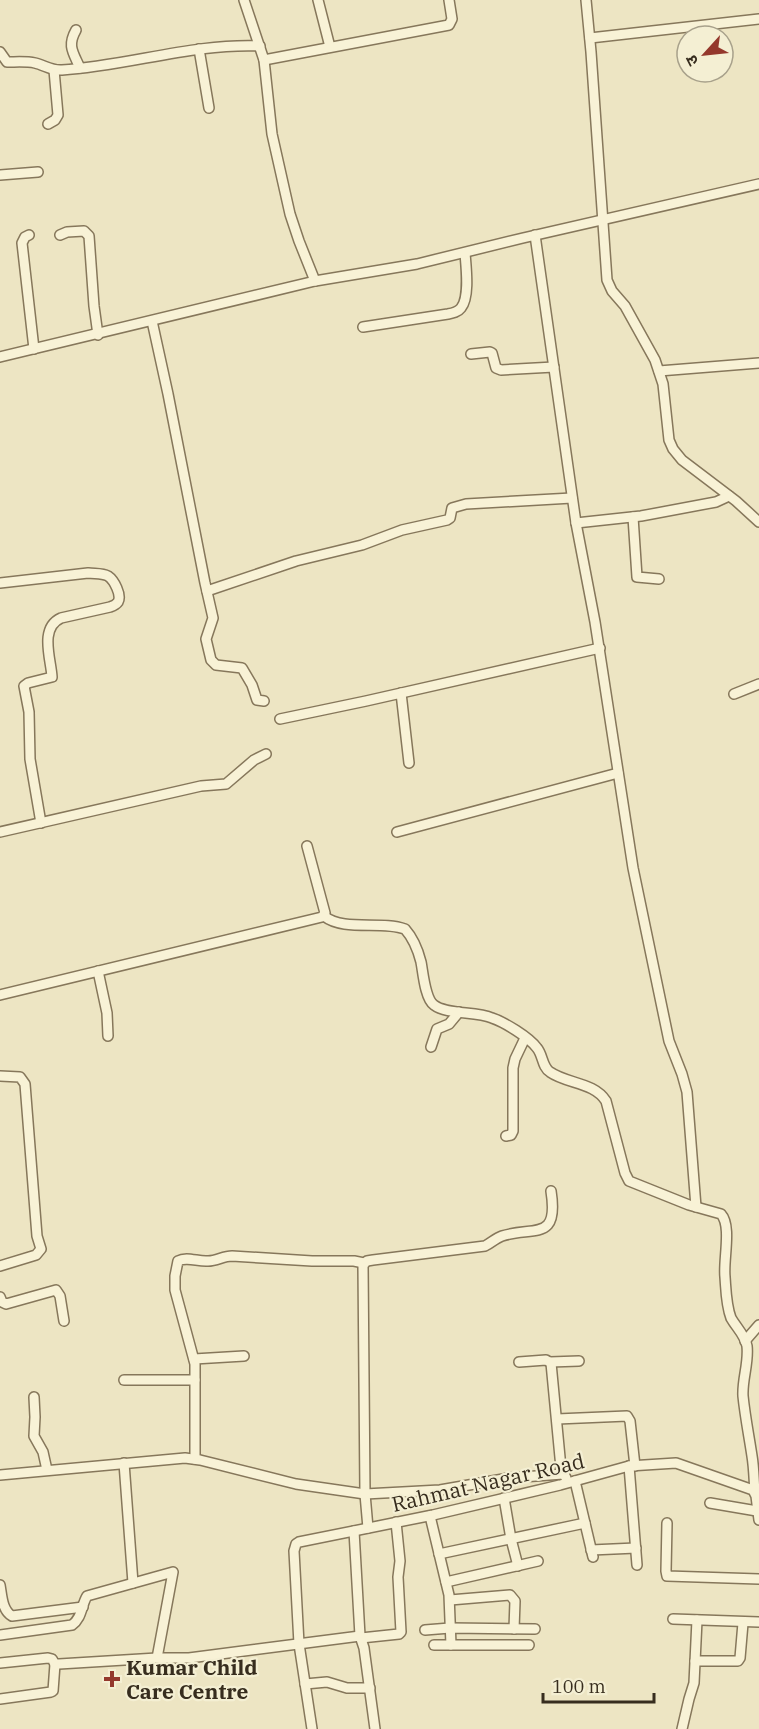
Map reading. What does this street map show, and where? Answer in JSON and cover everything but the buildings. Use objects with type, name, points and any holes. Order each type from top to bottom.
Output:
[{"type":"street","points":[[244,0],[264,60],[272,134],[293,225],[315,281]]},
{"type":"street","points":[[318,0],[330,47]]},
{"type":"street","points":[[264,60],[449,26],[452,19],[449,0]]},
{"type":"street","points":[[586,0],[606,273],[609,286],[625,306],[659,371],[663,384],[669,440],[673,449],[682,460],[759,522]]},
{"type":"street","points":[[590,38],[759,20]]},
{"type":"street","points":[[76,30],[70,46],[80,68]]},
{"type":"street","points":[[0,52],[7,62],[31,63],[54,70],[199,49],[238,45],[260,46]]},
{"type":"street","points":[[199,49],[209,108]]},
{"type":"street","points":[[48,124],[58,115],[54,70]]},
{"type":"street","points":[[0,174],[38,172]]},
{"type":"street","points":[[0,357],[315,281],[417,264],[759,184]]},
{"type":"street","points":[[60,235],[67,232],[84,231],[89,236],[98,335]]},
{"type":"street","points":[[29,235],[22,243],[34,349]]},
{"type":"street","points":[[536,235],[572,498],[600,648],[633,868],[669,1041],[687,1092],[696,1207]]},
{"type":"street","points":[[363,327],[455,312],[461,308],[466,296],[465,252]]},
{"type":"street","points":[[152,321],[213,618],[206,639],[211,660],[216,665],[242,668],[257,700],[264,701]]},
{"type":"street","points":[[471,354],[492,353],[496,368],[501,370],[554,367]]},
{"type":"street","points":[[659,371],[759,363]]},
{"type":"street","points":[[576,523],[633,517],[716,502],[729,496]]},
{"type":"street","points":[[207,591],[296,561],[362,545],[402,530],[447,520],[450,518],[452,508],[456,506],[572,498]]},
{"type":"street","points":[[633,517],[638,577],[659,579]]},
{"type":"street","points":[[0,583],[88,573],[110,577],[119,597],[118,601],[110,607],[61,618],[54,622],[49,632],[52,677],[24,686],[29,712],[30,759],[40,823]]},
{"type":"street","points":[[280,719],[600,648]]},
{"type":"street","points":[[734,694],[759,684]]},
{"type":"street","points":[[401,693],[409,763]]},
{"type":"street","points":[[0,832],[201,786],[226,784],[254,760],[266,754]]},
{"type":"street","points":[[397,832],[618,773]]},
{"type":"street","points":[[307,846],[324,916]]},
{"type":"street","points":[[0,995],[324,916]]},
{"type":"street","points":[[324,916],[336,923],[405,929],[417,950],[429,1000],[434,1006],[492,1018],[525,1038],[539,1050],[550,1072],[603,1096],[629,1181],[696,1207],[721,1214],[726,1221],[724,1266],[727,1303],[731,1317],[746,1341],[748,1364],[743,1395],[747,1431],[756,1460],[755,1492],[758,1515],[710,1503]]},
{"type":"street","points":[[98,971],[107,1013],[108,1036]]},
{"type":"street","points":[[431,1047],[437,1029],[449,1024],[459,1012]]},
{"type":"street","points":[[506,1136],[511,1135],[513,1131],[513,1063],[525,1038]]},
{"type":"street","points":[[0,1076],[20,1077],[25,1084],[37,1236],[41,1250],[36,1255],[0,1266]]},
{"type":"street","points":[[195,1459],[194,1359],[176,1290],[177,1263],[180,1259],[205,1262],[232,1256],[364,1263],[485,1246],[501,1236],[540,1230],[549,1224],[552,1215],[551,1191]]},
{"type":"street","points":[[364,1263],[365,1494],[368,1528]]},
{"type":"street","points":[[0,1297],[6,1304],[56,1290],[60,1296],[64,1321]]},
{"type":"street","points":[[746,1341],[759,1324]]},
{"type":"street","points":[[194,1359],[244,1356]]},
{"type":"street","points":[[519,1362],[579,1360]]},
{"type":"street","points":[[550,1362],[561,1468],[569,1479],[585,1523],[592,1554],[636,1548]]},
{"type":"street","points":[[124,1380],[195,1380]]},
{"type":"street","points":[[34,1397],[34,1436],[43,1452],[47,1470]]},
{"type":"street","points":[[557,1419],[627,1416],[630,1421],[637,1565]]},
{"type":"street","points":[[0,1475],[185,1458],[296,1484],[365,1494],[440,1490],[516,1477],[569,1479]]},
{"type":"street","points":[[124,1463],[133,1583]]},
{"type":"street","name":"Rahmat Nagar Road","points":[[299,1644],[294,1551],[296,1544],[304,1540],[430,1516],[569,1479],[632,1466],[676,1463],[750,1488],[755,1492]]},
{"type":"street","points":[[504,1498],[518,1566]]},
{"type":"street","points":[[430,1516],[450,1600],[451,1645]]},
{"type":"street","points":[[55,1664],[189,1658],[399,1634],[401,1632],[398,1577],[400,1561],[396,1522]]},
{"type":"street","points":[[439,1554],[585,1523]]},
{"type":"street","points":[[667,1523],[667,1576],[759,1579]]},
{"type":"street","points":[[354,1531],[360,1637],[364,1648],[375,1729]]},
{"type":"street","points":[[446,1582],[538,1561]]},
{"type":"street","points":[[0,1635],[69,1626],[77,1621],[85,1599],[90,1595],[173,1572],[157,1658]]},
{"type":"street","points":[[0,1585],[5,1608],[12,1616],[82,1607]]},
{"type":"street","points":[[450,1600],[510,1595],[515,1600],[514,1629]]},
{"type":"street","points":[[673,1619],[759,1622]]},
{"type":"street","points":[[682,1729],[694,1683],[698,1620]]},
{"type":"street","points":[[695,1661],[738,1661],[743,1623]]},
{"type":"street","points":[[425,1630],[535,1629]]},
{"type":"street","points":[[299,1644],[312,1729]]},
{"type":"street","points":[[434,1645],[529,1645]]},
{"type":"street","points":[[0,1663],[48,1658],[52,1659],[55,1664],[53,1691],[0,1699]]},
{"type":"street","points":[[305,1684],[327,1682],[347,1688],[369,1688]]},
{"type":"place","name":"Kumar Child Care Centre","points":[[112,1679]]}]
